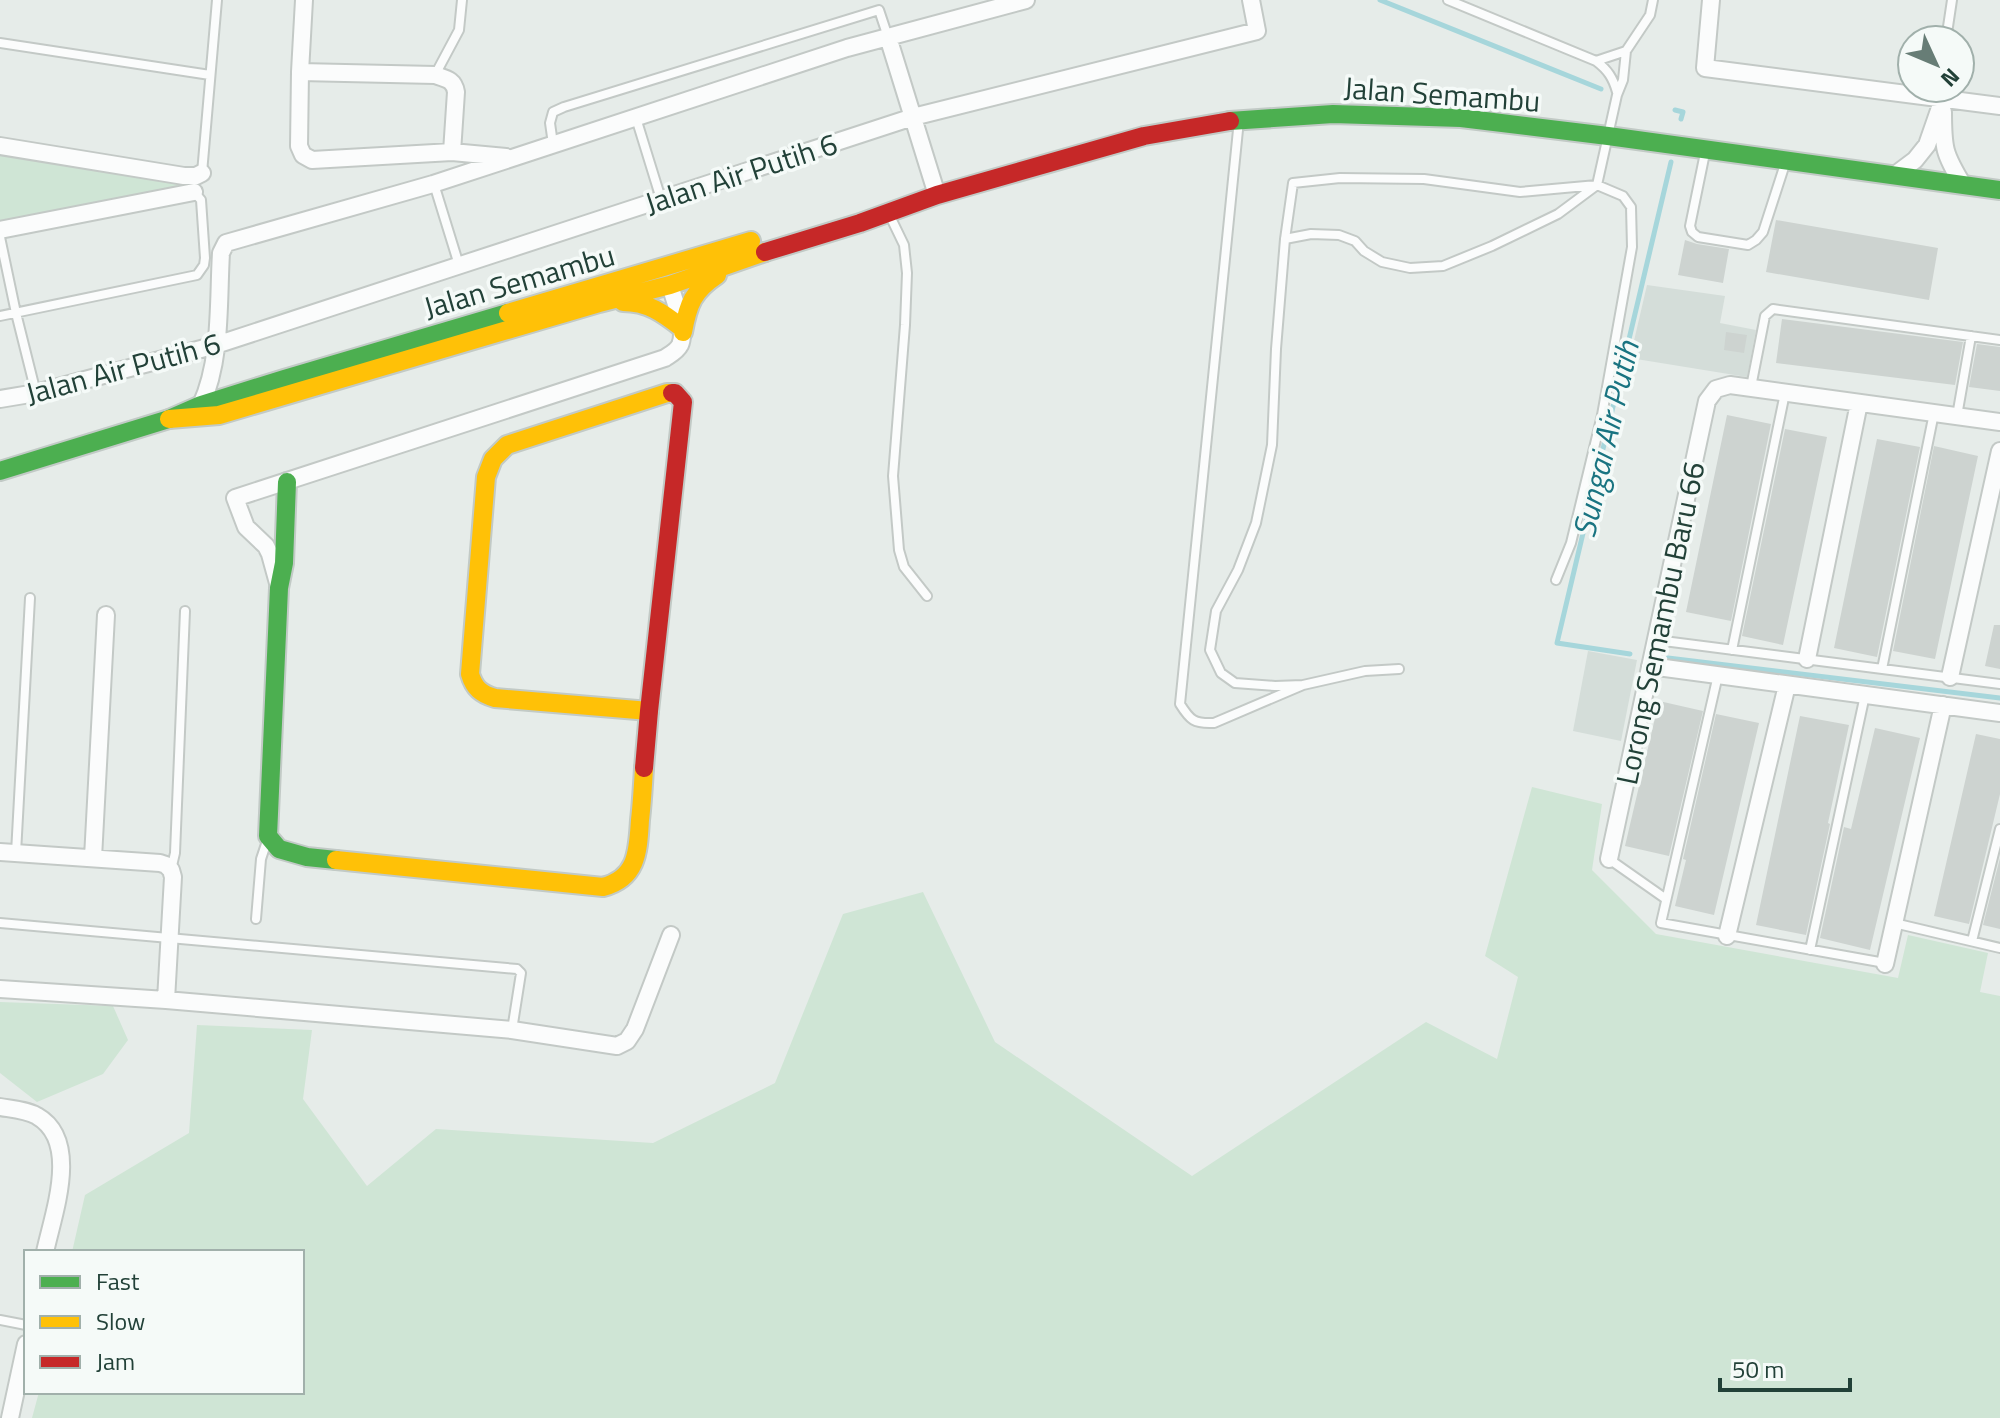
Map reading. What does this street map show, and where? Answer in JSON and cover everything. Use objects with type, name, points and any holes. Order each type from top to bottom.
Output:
[{"type":"main road","name":"Jalan Semambu","points":[[169,419],[219,415],[670,285],[937,195],[1144,136],[1239,119],[1333,114],[1429,116],[1608,136],[2000,190]]},
{"type":"main road","name":"Jalan Semambu","points":[[0,471],[169,419],[201,405],[649,271],[856,212],[888,212]]},
{"type":"main road","points":[[599,303],[636,301],[648,304],[682,330],[694,293],[741,259]]},
{"type":"main road","points":[[649,271],[670,285],[684,261]]},
{"type":"main road","points":[[287,482],[268,836],[279,849],[307,857],[603,887],[621,880],[629,872],[638,849],[649,711],[683,402],[675,393],[507,445],[488,463],[483,507],[470,674],[473,685],[480,692],[501,699],[649,711]]},
{"type":"street","points":[[304,0],[299,146],[303,155],[312,160],[452,152],[513,158]]},
{"type":"street","points":[[201,405],[207,391],[216,345],[221,253],[226,243],[433,184],[847,48],[1026,0]]},
{"type":"street","name":"Jalan Air Putih 6","points":[[0,399],[36,393],[216,345],[913,117],[1257,31],[1251,0]]},
{"type":"street","points":[[1711,0],[1705,68],[1896,88]]},
{"type":"street","points":[[888,37],[937,195]]},
{"type":"street","points":[[300,72],[435,75],[450,80],[455,84],[452,152]]},
{"type":"street","points":[[1976,101],[2000,106]]},
{"type":"street","points":[[1895,175],[1915,160],[1927,145],[1939,104]]},
{"type":"street","points":[[1942,104],[1943,144],[1949,162],[1963,185]]},
{"type":"street","points":[[0,146],[184,176],[202,173]]},
{"type":"street","points":[[0,230],[194,192]]},
{"type":"street","points":[[279,588],[270,554],[246,527],[235,498],[665,358],[681,343],[682,330],[670,285]]},
{"type":"street","name":"Lorong Semambu Baru 66","points":[[1609,859],[1707,401],[1716,389],[1730,385],[1751,388]]},
{"type":"street","points":[[1751,388],[2000,422]]},
{"type":"street","points":[[1807,659],[1859,403]]},
{"type":"street","points":[[1950,677],[2000,451]]},
{"type":"street","points":[[93,858],[106,615]]},
{"type":"street","points":[[1650,666],[2000,713]]},
{"type":"street","points":[[1727,936],[1787,685]]},
{"type":"street","points":[[1885,964],[1943,705]]},
{"type":"street","points":[[8,852],[166,865],[173,877],[166,1000]]},
{"type":"street","points":[[0,989],[512,1030],[617,1046],[627,1041],[635,1029],[671,935]]},
{"type":"street","points":[[0,1107],[37,1116],[55,1135],[60,1150],[62,1171],[45,1250]]},
{"type":"street","points":[[10,1418],[24,1353]]},
{"type":"lane","points":[[202,173],[217,0]]},
{"type":"lane","points":[[435,75],[459,30],[462,0]]},
{"type":"lane","points":[[1448,0],[1596,61],[1608,70],[1617,95]]},
{"type":"lane","points":[[1285,239],[1311,234],[1339,235],[1355,241],[1382,262],[1410,268],[1443,266],[1558,214],[1597,185],[1623,80],[1626,51],[1650,15],[1653,0]]},
{"type":"lane","points":[[1948,24],[1952,0]]},
{"type":"lane","points":[[553,144],[550,123],[553,112],[564,107],[879,10],[888,37]]},
{"type":"lane","points":[[0,43],[210,75]]},
{"type":"lane","points":[[1596,61],[1626,51]]},
{"type":"lane","points":[[636,117],[661,199]]},
{"type":"lane","points":[[1239,119],[1180,704],[1189,718],[1200,724],[1214,723],[1303,685],[1365,671],[1399,669]]},
{"type":"lane","points":[[1706,150],[1690,226],[1692,232],[1698,237],[1748,245],[1763,232],[1786,161]]},
{"type":"lane","points":[[1303,685],[1235,683],[1221,673],[1210,650],[1216,611],[1238,570],[1256,523],[1272,445],[1276,349],[1293,183],[1340,178],[1424,179],[1520,192],[1597,185],[1623,196],[1631,207],[1632,247],[1602,415],[1571,543],[1556,580]]},
{"type":"lane","points":[[433,184],[459,265]]},
{"type":"lane","points":[[0,316],[197,275],[205,258],[201,200],[194,192]]},
{"type":"lane","points":[[888,212],[904,245],[907,273],[893,476],[899,550],[904,567],[927,596]]},
{"type":"lane","points":[[0,237],[36,393]]},
{"type":"lane","points":[[1751,388],[1765,316],[1773,309],[2000,340]]},
{"type":"lane","points":[[1957,416],[1971,336]]},
{"type":"lane","points":[[1732,650],[1785,393]]},
{"type":"lane","points":[[1882,669],[1934,413]]},
{"type":"lane","points":[[8,852],[30,598]]},
{"type":"lane","points":[[171,870],[175,853],[185,611]]},
{"type":"lane","points":[[1656,640],[2000,684]]},
{"type":"lane","points":[[1718,675],[1661,923],[1885,964]]},
{"type":"lane","points":[[1810,950],[1865,695]]},
{"type":"lane","points":[[1972,941],[2000,829]]},
{"type":"lane","points":[[256,919],[261,859],[268,836]]},
{"type":"lane","points":[[1609,859],[1666,899]]},
{"type":"lane","points":[[0,923],[517,969],[521,973],[512,1030]]},
{"type":"lane","points":[[1894,923],[2000,948]]},
{"type":"lane","points":[[0,1320],[24,1325]]},
{"type":"shaded area","points":[[1647,285],[1725,296],[1720,323],[1756,330],[1747,377],[1630,358]]},
{"type":"shaded area","points":[[1588,651],[1637,660],[1621,741],[1573,731]]},
{"type":"green space","points":[[0,155],[195,181],[198,186],[0,226]]},
{"type":"green space","points":[[1532,787],[1602,804],[1592,870],[1656,934],[1898,978],[1908,935],[1988,953],[1980,992],[2000,996],[2000,1418],[32,1418],[38,1394],[304,1394],[304,1250],[72,1250],[85,1195],[189,1133],[197,1025],[312,1030],[303,1099],[367,1186],[436,1129],[653,1143],[775,1083],[843,914],[923,892],[995,1042],[1192,1176],[1426,1022],[1497,1059],[1518,977],[1485,956]]},
{"type":"green space","points":[[0,1002],[113,1006],[128,1040],[103,1074],[37,1102],[0,1073]]},
{"type":"building","points":[[1776,220],[1938,248],[1929,300],[1766,272]]},
{"type":"building","points":[[1685,240],[1729,249],[1723,283],[1678,275]]},
{"type":"building","points":[[1782,319],[1963,342],[1955,385],[1776,363]]},
{"type":"building","points":[[1726,332],[1747,335],[1744,353],[1724,350]]},
{"type":"building","points":[[1977,344],[2000,347],[2000,391],[1969,387]]},
{"type":"building","points":[[1727,415],[1771,424],[1731,621],[1686,612]]},
{"type":"building","points":[[1785,429],[1827,437],[1783,645],[1742,636]]},
{"type":"building","points":[[1877,439],[1920,447],[1877,657],[1834,648]]},
{"type":"building","points":[[1934,446],[1978,456],[1935,659],[1893,651]]},
{"type":"building","points":[[1994,625],[2000,625],[2000,669],[1985,666]]},
{"type":"building","points":[[1659,701],[1703,711],[1669,856],[1625,846]]},
{"type":"building","points":[[1716,714],[1759,723],[1714,915],[1675,906]]},
{"type":"building","points":[[1800,716],[1849,725],[1806,935],[1756,925]]},
{"type":"building","points":[[1875,728],[1920,738],[1870,950],[1820,938],[1844,827],[1851,829]]},
{"type":"building","points":[[1976,734],[2000,739],[2000,794],[1969,924],[1934,916]]},
{"type":"building","points":[[2000,858],[2000,929],[1983,925]]},
{"type":"waterway","name":"Sungai Air Putih","points":[[1380,0],[1601,89]]},
{"type":"waterway","name":"Sungai Air Putih","points":[[1675,110],[1683,112],[1681,119]]},
{"type":"waterway","name":"Sungai Air Putih","points":[[1630,654],[1557,643],[1671,162]]},
{"type":"waterway","name":"Sungai Air Putih","points":[[1668,658],[2000,698]]},
{"type":"traffic: fast","points":[[1230,121],[1333,114],[1461,118],[2000,190]]},
{"type":"traffic: fast","points":[[0,471],[169,419],[201,405],[284,379],[508,313]]},
{"type":"traffic: fast","points":[[287,482],[268,836],[279,849],[307,857],[336,860]]},
{"type":"traffic: slow","points":[[508,313],[751,241]]},
{"type":"traffic: slow","points":[[169,419],[219,415],[670,285],[765,252]]},
{"type":"traffic: slow","points":[[683,332],[693,299],[717,275]]},
{"type":"traffic: slow","points":[[623,302],[655,309],[682,328]]},
{"type":"traffic: slow","points":[[649,711],[495,698],[479,690],[470,674],[486,477],[493,459],[507,445],[672,393]]},
{"type":"traffic: slow","points":[[336,860],[603,887],[623,877],[634,861],[644,768]]},
{"type":"traffic: jam","points":[[765,252],[937,195],[1144,136],[1230,121]]},
{"type":"traffic: jam","points":[[644,768],[683,402],[672,393]]}]
